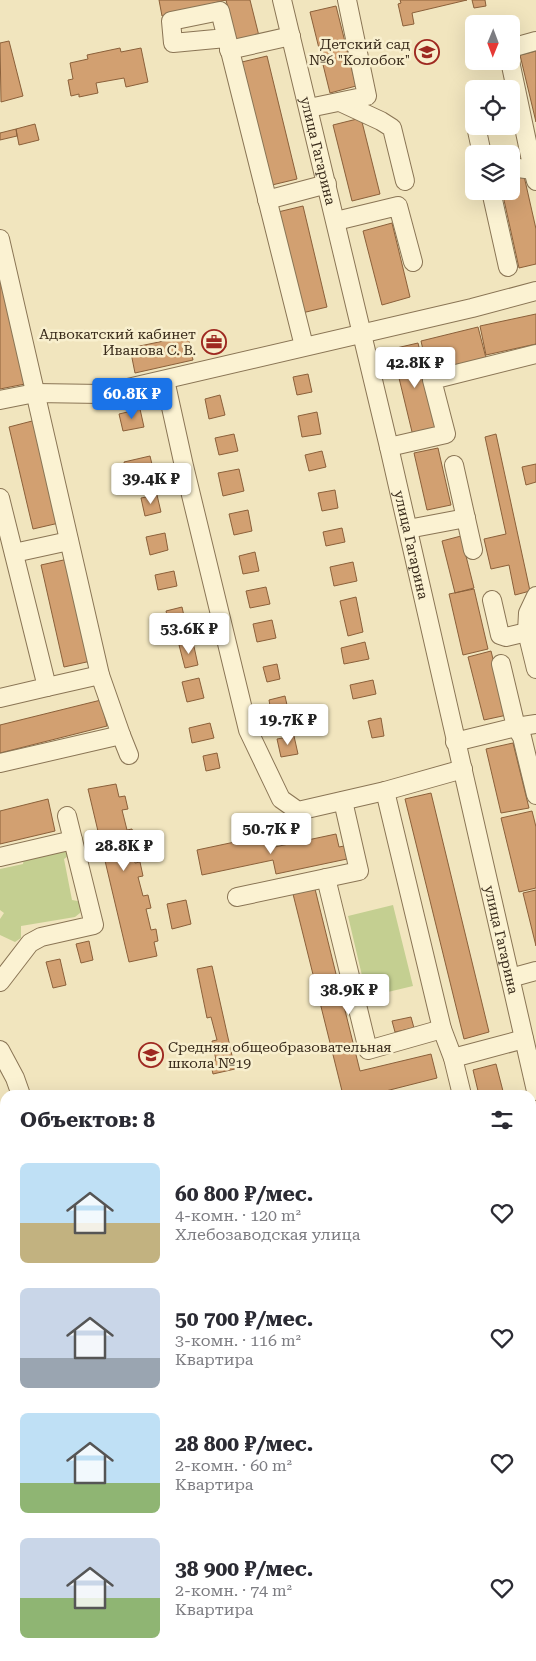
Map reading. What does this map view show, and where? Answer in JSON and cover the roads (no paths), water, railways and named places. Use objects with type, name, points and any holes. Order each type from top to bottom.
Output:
[{"type":"street","name":"улица Гагарина","points":[[282,0],[389,447],[536,1090]]},
{"type":"street","points":[[309,108],[367,96],[347,0]]},
{"type":"street","points":[[291,36],[228,44],[304,346]]},
{"type":"street","points":[[520,45],[536,41]]},
{"type":"street","points":[[512,70],[535,176]]},
{"type":"street","points":[[340,102],[392,128],[405,181]]},
{"type":"street","points":[[520,170],[535,176]]},
{"type":"street","points":[[267,200],[327,184]]},
{"type":"street","points":[[493,200],[508,267]]},
{"type":"street","points":[[336,221],[398,206],[413,262]]},
{"type":"street","points":[[0,240],[2,262],[100,675],[129,754]]},
{"type":"street","points":[[0,400],[34,393],[102,394],[472,308],[536,291]]},
{"type":"street","points":[[389,447],[446,434],[432,380],[536,354]]},
{"type":"street","points":[[165,380],[248,730],[281,799],[298,811],[385,791],[462,769]]},
{"type":"street","points":[[454,464],[473,550]]},
{"type":"street","points":[[0,498],[47,687]]},
{"type":"street","points":[[408,529],[466,518]]},
{"type":"street","points":[[14,553],[69,541]]},
{"type":"street","points":[[536,596],[528,613],[527,632],[536,670]]},
{"type":"street","points":[[492,600],[500,635],[506,637],[527,632]]},
{"type":"street","points":[[501,664],[516,727],[522,737],[536,795]]},
{"type":"street","points":[[0,698],[100,675]]},
{"type":"street","points":[[455,742],[536,724]]},
{"type":"street","points":[[0,763],[121,735]]},
{"type":"street","points":[[385,791],[442,1029],[453,1058],[461,1090]]},
{"type":"street","points":[[237,897],[358,871],[343,801]]},
{"type":"street","points":[[0,982],[30,943],[41,937],[94,925],[67,816]]},
{"type":"street","points":[[0,857],[73,840]]},
{"type":"street","points":[[326,878],[368,1050],[442,1029]]},
{"type":"street","points":[[510,978],[536,971]]},
{"type":"street","points":[[453,1058],[524,1039]]},
{"type":"street","points":[[0,1050],[19,1090]]},
{"type":"place","name":"Детский сад №6 \"Колобок\"","points":[[427,52]]},
{"type":"place","name":"Адвокатский кабинет Иванова С. В.","points":[[214,342]]},
{"type":"place","name":"Средняя общеобразовательная школа №19","points":[[151,1055]]}]
